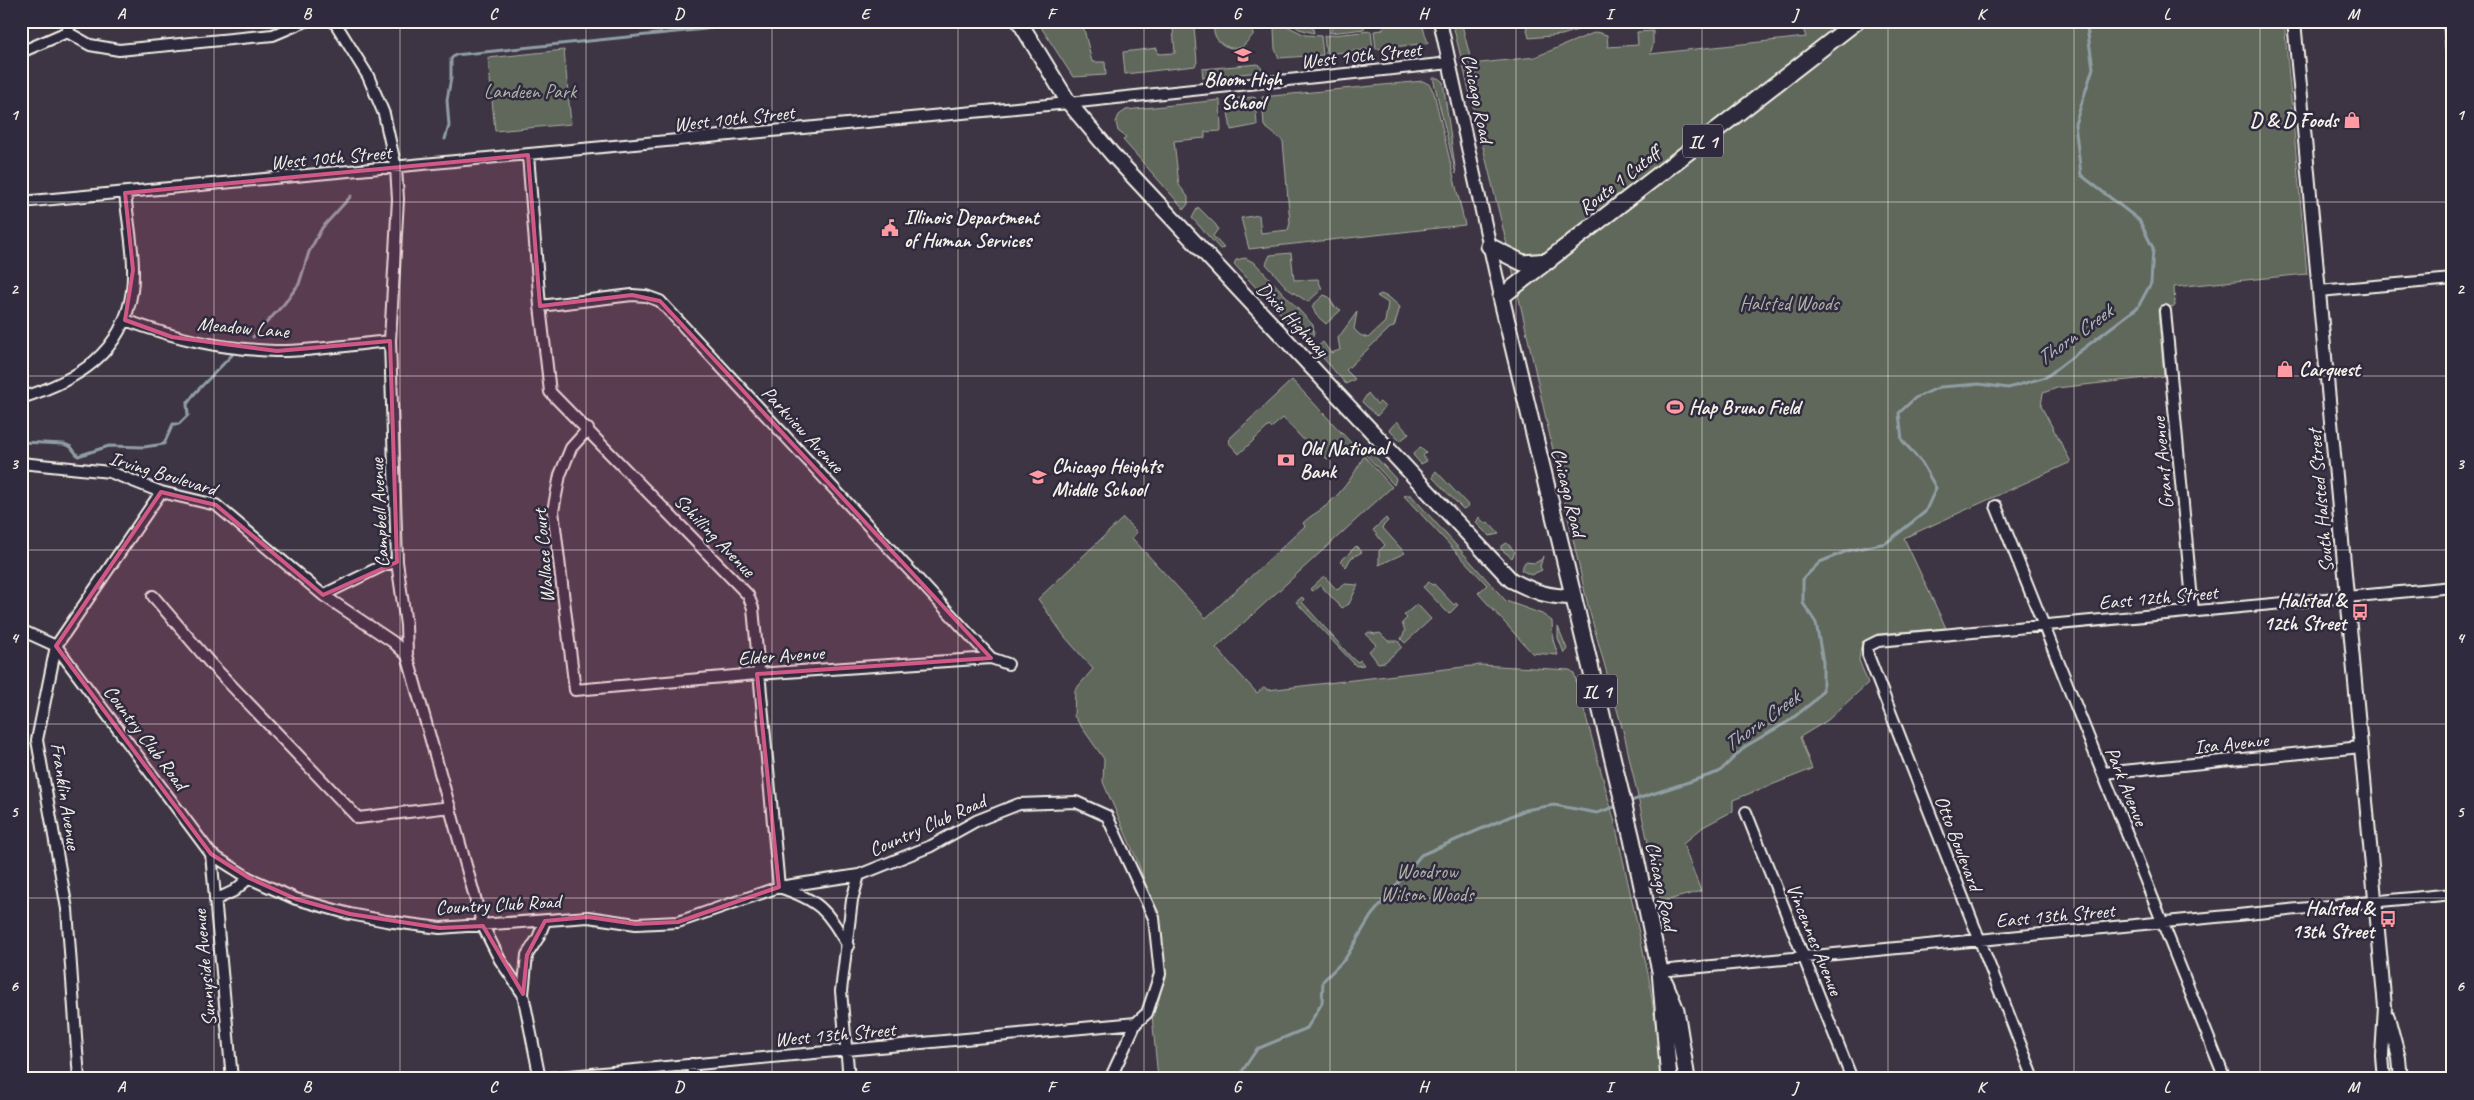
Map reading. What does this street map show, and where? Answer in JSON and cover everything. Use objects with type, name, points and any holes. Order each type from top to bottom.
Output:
[{"type":"main road","name":"Dixie Highway","points":[[1019,21],[1069,103],[1118,161],[1511,580],[1537,593],[1552,597],[1574,597]]},
{"type":"main road","name":"Route 1 Cutoff","points":[[1501,297],[1856,21]]},
{"type":"main road","points":[[1489,246],[1522,263],[1549,260]]},
{"type":"main road","name":"Chicago Road","points":[[1501,297],[1632,839],[1660,972],[1669,1079]]},
{"type":"main road","name":"Chicago Road","points":[[1660,972],[1676,1010],[1688,1079]]},
{"type":"street","points":[[21,52],[67,32],[72,21]]},
{"type":"street","points":[[67,32],[90,45],[119,50],[273,35],[306,21]]},
{"type":"street","name":"Campbell Avenue","points":[[334,21],[368,76],[384,114],[396,168],[398,199],[390,341],[397,562],[406,625],[407,655],[483,926],[500,960],[524,994]]},
{"type":"street","name":"Chicago Road","points":[[1440,21],[1501,297]]},
{"type":"street","name":"South Halsted Street","points":[[2294,21],[2385,1008],[2382,1056],[2384,1079]]},
{"type":"street","points":[[2449,21],[2453,62]]},
{"type":"street","name":"West 10th Street","points":[[21,202],[1069,103],[1450,63]]},
{"type":"street","name":"Schilling Avenue","points":[[528,155],[540,306],[550,392],[748,595],[753,608],[757,674],[779,887]]},
{"type":"street","points":[[21,398],[49,389],[80,374],[104,352],[125,320],[132,292],[133,270],[125,193]]},
{"type":"street","points":[[2319,291],[2453,279]]},
{"type":"street","name":"Parkview Avenue","points":[[540,306],[632,295],[646,296],[660,301],[991,658],[1008,664]]},
{"type":"street","name":"Grant Avenue","points":[[2165,311],[2194,611]]},
{"type":"street","name":"Meadow Lane","points":[[125,320],[172,337],[221,347],[277,351],[390,341]]},
{"type":"street","name":"Wallace Court","points":[[575,690],[553,511],[560,475],[571,448],[588,429]]},
{"type":"street","name":"Irving Boulevard","points":[[21,463],[110,472],[161,492],[216,505],[323,595],[393,642],[407,655]]},
{"type":"street","name":"Franklin Avenue","points":[[79,1079],[67,908],[37,740],[56,646],[161,492]]},
{"type":"street","name":"Park Avenue","points":[[1996,506],[2225,1079]]},
{"type":"street","points":[[323,595],[384,565],[397,562]]},
{"type":"street","name":"East 12th Street","points":[[1868,646],[1878,641],[2453,587]]},
{"type":"street","points":[[153,596],[210,664],[358,818],[450,807]]},
{"type":"street","name":"Country Club Road","points":[[21,630],[56,646],[211,854],[250,878],[296,899],[350,914],[440,928],[588,917],[636,924],[678,922],[779,887],[860,875],[931,846],[976,821],[1019,804],[1076,802],[1107,816],[1154,918],[1160,974],[1147,1014],[1136,1023]]},
{"type":"street","name":"Otto Boulevard","points":[[1868,646],[1868,655],[2034,1079]]},
{"type":"street","name":"Elder Avenue","points":[[575,690],[757,674],[991,658]]},
{"type":"street","name":"Isa Avenue","points":[[2103,773],[2361,747]]},
{"type":"street","name":"Vincennes Avenue","points":[[1746,812],[1852,1079]]},
{"type":"street","name":"Sunnyside Avenue","points":[[211,854],[232,1079]]},
{"type":"street","points":[[849,1079],[841,991],[848,946],[852,900],[860,875]]},
{"type":"street","points":[[216,900],[250,878]]},
{"type":"street","points":[[779,887],[807,896],[823,909],[848,946]]},
{"type":"street","name":"East 13th Street","points":[[1660,972],[1803,956],[2453,894]]},
{"type":"street","name":"Campbell Avenue","points":[[539,1079],[524,994],[527,955],[538,938],[545,920]]},
{"type":"street","name":"South Halsted Street","points":[[2385,1008],[2399,1058],[2401,1079]]},
{"type":"street","points":[[1110,1079],[1136,1023]]},
{"type":"street","name":"West 13th Street","points":[[539,1079],[1136,1023]]},
{"type":"street","points":[[692,1064],[694,1079]]},
{"type":"highlighted area","points":[[528,155],[540,306],[632,295],[660,301],[991,658],[757,674],[779,887],[678,922],[636,924],[588,917],[545,921],[527,955],[523,994],[483,926],[440,928],[350,914],[296,899],[249,878],[211,854],[56,646],[161,492],[216,505],[323,595],[397,562],[390,341],[277,351],[172,337],[125,320],[133,270],[125,193]]},
{"type":"green space","points":[[1037,21],[1082,21],[1092,62],[1105,62],[1106,75],[1073,77]]},
{"type":"green space","points":[[1214,21],[1253,21],[1253,35],[1242,47],[1230,48],[1220,43],[1214,33]]},
{"type":"green space","points":[[1288,21],[1311,21],[1314,33],[1299,29]]},
{"type":"green space","points":[[1388,21],[1421,21],[1428,43],[1376,49],[1374,31],[1382,30]]},
{"type":"green space","name":"Halsted Woods","points":[[1452,21],[1461,21],[1472,64],[1535,57],[1596,32],[1607,35],[1608,47],[1638,45],[1637,32],[1653,31],[1653,45],[1650,54],[1806,37],[1800,21],[2284,21],[2307,274],[2174,287],[2175,306],[2158,309],[2164,376],[2057,388],[2043,393],[2041,406],[2071,462],[1904,538],[1946,628],[1877,634],[1861,646],[1859,660],[1868,683],[1828,720],[1800,737],[1812,769],[1733,800],[1733,811],[1703,827],[1683,844],[1701,891],[1661,902],[1625,738],[1588,606],[1507,245]]},
{"type":"green space","points":[[1525,21],[1605,21],[1562,35],[1529,38]]},
{"type":"green space","points":[[1281,23],[1305,35],[1321,36],[1323,55],[1279,58],[1275,49],[1274,29]]},
{"type":"green space","points":[[1361,23],[1365,29],[1330,33],[1332,26]]},
{"type":"green space","points":[[1194,26],[1197,62],[1195,66],[1125,74],[1123,52],[1157,48],[1158,54],[1175,53],[1173,28]]},
{"type":"green space","points":[[1371,31],[1373,49],[1326,54],[1324,36]]},
{"type":"green space","name":"Landeen Park","points":[[564,50],[571,124],[495,131],[488,58]]},
{"type":"green space","points":[[1258,64],[1262,69],[1260,72],[1203,78],[1202,69]]},
{"type":"green space","points":[[1433,78],[1438,78],[1443,82],[1456,174]]},
{"type":"green space","points":[[1423,81],[1430,85],[1434,93],[1465,225],[1249,249],[1241,218],[1259,215],[1261,233],[1288,230],[1290,223],[1283,141],[1264,126],[1262,97]]},
{"type":"green space","points":[[1255,97],[1257,125],[1231,130],[1226,99]]},
{"type":"green space","points":[[1220,100],[1221,131],[1205,132],[1205,138],[1174,141],[1179,185],[1188,197],[1188,204],[1184,209],[1123,140],[1126,137],[1118,131],[1116,122],[1119,115],[1126,110]]},
{"type":"green space","points":[[1198,207],[1216,225],[1218,229],[1213,236],[1224,248],[1220,249],[1192,218]]},
{"type":"green space","points":[[1291,253],[1294,280],[1318,279],[1322,289],[1308,302],[1288,289],[1266,264],[1270,255]]},
{"type":"green space","points":[[1245,258],[1255,263],[1313,325],[1314,334],[1311,338],[1304,339],[1234,264],[1236,260]]},
{"type":"green space","points":[[1381,294],[1390,298],[1400,307],[1394,327],[1390,328],[1346,370],[1355,379],[1346,384],[1315,349],[1323,342],[1331,353],[1340,350],[1338,338],[1357,312],[1354,329],[1360,335],[1368,338],[1385,322],[1388,303],[1377,296]]},
{"type":"green space","points":[[1324,295],[1329,297],[1334,306],[1341,310],[1326,324],[1316,315],[1312,306]]},
{"type":"green space","points":[[1292,380],[1356,448],[1327,459],[1317,449],[1313,450],[1283,418],[1271,428],[1269,426],[1239,454],[1229,443],[1230,438]]},
{"type":"green space","points":[[1368,393],[1377,404],[1380,402],[1385,407],[1377,416],[1362,402]]},
{"type":"green space","points":[[1397,421],[1409,434],[1400,441],[1389,430]]},
{"type":"green space","points":[[1420,447],[1426,453],[1423,456],[1427,461],[1421,464],[1413,455]]},
{"type":"green space","points":[[1371,452],[1396,479],[1394,485],[1365,454]]},
{"type":"green space","name":"Woodrow Wilson Woods","points":[[1364,456],[1392,487],[1216,648],[1257,693],[1264,687],[1268,690],[1480,665],[1570,670],[1574,673],[1614,819],[1649,978],[1663,1079],[1158,1079],[1152,1015],[1159,999],[1163,978],[1160,924],[1137,860],[1103,782],[1104,759],[1074,716],[1075,690],[1093,669],[1065,637],[1038,599],[1123,518],[1137,532],[1132,538],[1206,618],[1305,526],[1303,523],[1305,521],[1339,493]]},
{"type":"green space","points":[[1436,471],[1469,506],[1463,509],[1433,478]]},
{"type":"green space","points":[[1411,495],[1506,601],[1542,614],[1552,621],[1553,640],[1558,655],[1532,653],[1478,593],[1487,585],[1404,496]]},
{"type":"green space","points":[[1479,517],[1485,524],[1488,522],[1499,534],[1489,536],[1476,523]]},
{"type":"green space","points":[[1386,518],[1388,521],[1382,527],[1405,553],[1379,565],[1379,551],[1385,545],[1373,530]]},
{"type":"green space","points":[[1507,543],[1515,552],[1512,558],[1501,549],[1501,546]]},
{"type":"green space","points":[[1356,546],[1362,552],[1351,558],[1346,567],[1341,561]]},
{"type":"green space","points":[[1543,556],[1540,567],[1542,570],[1531,575],[1521,570],[1525,562],[1535,563],[1542,559]]},
{"type":"green space","points":[[1324,576],[1337,590],[1345,584],[1358,585],[1349,604],[1342,608],[1320,585],[1313,591],[1310,589]]},
{"type":"green space","points":[[1429,582],[1432,585],[1434,584],[1454,605],[1456,603],[1458,605],[1449,614],[1423,587]]},
{"type":"green space","points":[[1302,597],[1304,599],[1302,602],[1351,657],[1358,662],[1360,660],[1364,665],[1356,666],[1296,602]]},
{"type":"green space","points":[[1417,604],[1431,619],[1405,643],[1401,639],[1405,631],[1402,623],[1407,618],[1404,615]]},
{"type":"green space","points":[[1558,627],[1567,649],[1564,653],[1558,638]]},
{"type":"green space","points":[[1369,632],[1380,633],[1388,641],[1398,641],[1402,647],[1385,662],[1378,663],[1369,651],[1376,645],[1366,634]]},
{"type":"waterway","points":[[445,139],[449,126],[447,100],[451,78],[451,59],[455,55],[705,29],[741,21]]},
{"type":"waterway","name":"Thorn Creek","points":[[1628,802],[1719,772],[1746,746],[1789,721],[1814,701],[1823,690],[1823,662],[1816,623],[1803,603],[1803,579],[1820,562],[1847,551],[1886,543],[1925,512],[1936,488],[1922,463],[1902,440],[1899,413],[1915,398],[1940,387],[1979,384],[2008,388],[2046,377],[2138,307],[2151,283],[2153,248],[2139,220],[2081,175],[2075,124],[2093,68],[2086,21]]},
{"type":"waterway","points":[[253,337],[284,304],[299,284],[309,252],[322,228],[351,196]]},
{"type":"waterway","points":[[21,442],[64,444],[71,447],[78,456],[109,446],[144,447],[164,444],[173,424],[179,424],[188,415],[187,404],[195,393],[232,355]]},
{"type":"waterway","name":"Thorn Creek","points":[[1241,1079],[1243,1070],[1257,1049],[1307,1028],[1322,1003],[1323,981],[1345,959],[1371,916],[1421,855],[1525,810],[1554,805],[1597,813],[1620,805]]},
{"type":"place","name":"Bloom High School","points":[[1243,55]]},
{"type":"place","name":"D & D Foods","points":[[2352,120]]},
{"type":"place","name":"Illinois Department of Human Services","points":[[890,228]]},
{"type":"place","name":"Carquest","points":[[2285,369]]},
{"type":"place","name":"Hap Bruno Field","points":[[1675,407]]},
{"type":"place","name":"Old National Bank","points":[[1286,460]]},
{"type":"place","name":"Chicago Heights Middle School","points":[[1038,477]]},
{"type":"place","name":"Halsted & 12th Street","points":[[2360,612]]},
{"type":"place","name":"Halsted & 13th Street","points":[[2388,919]]}]
